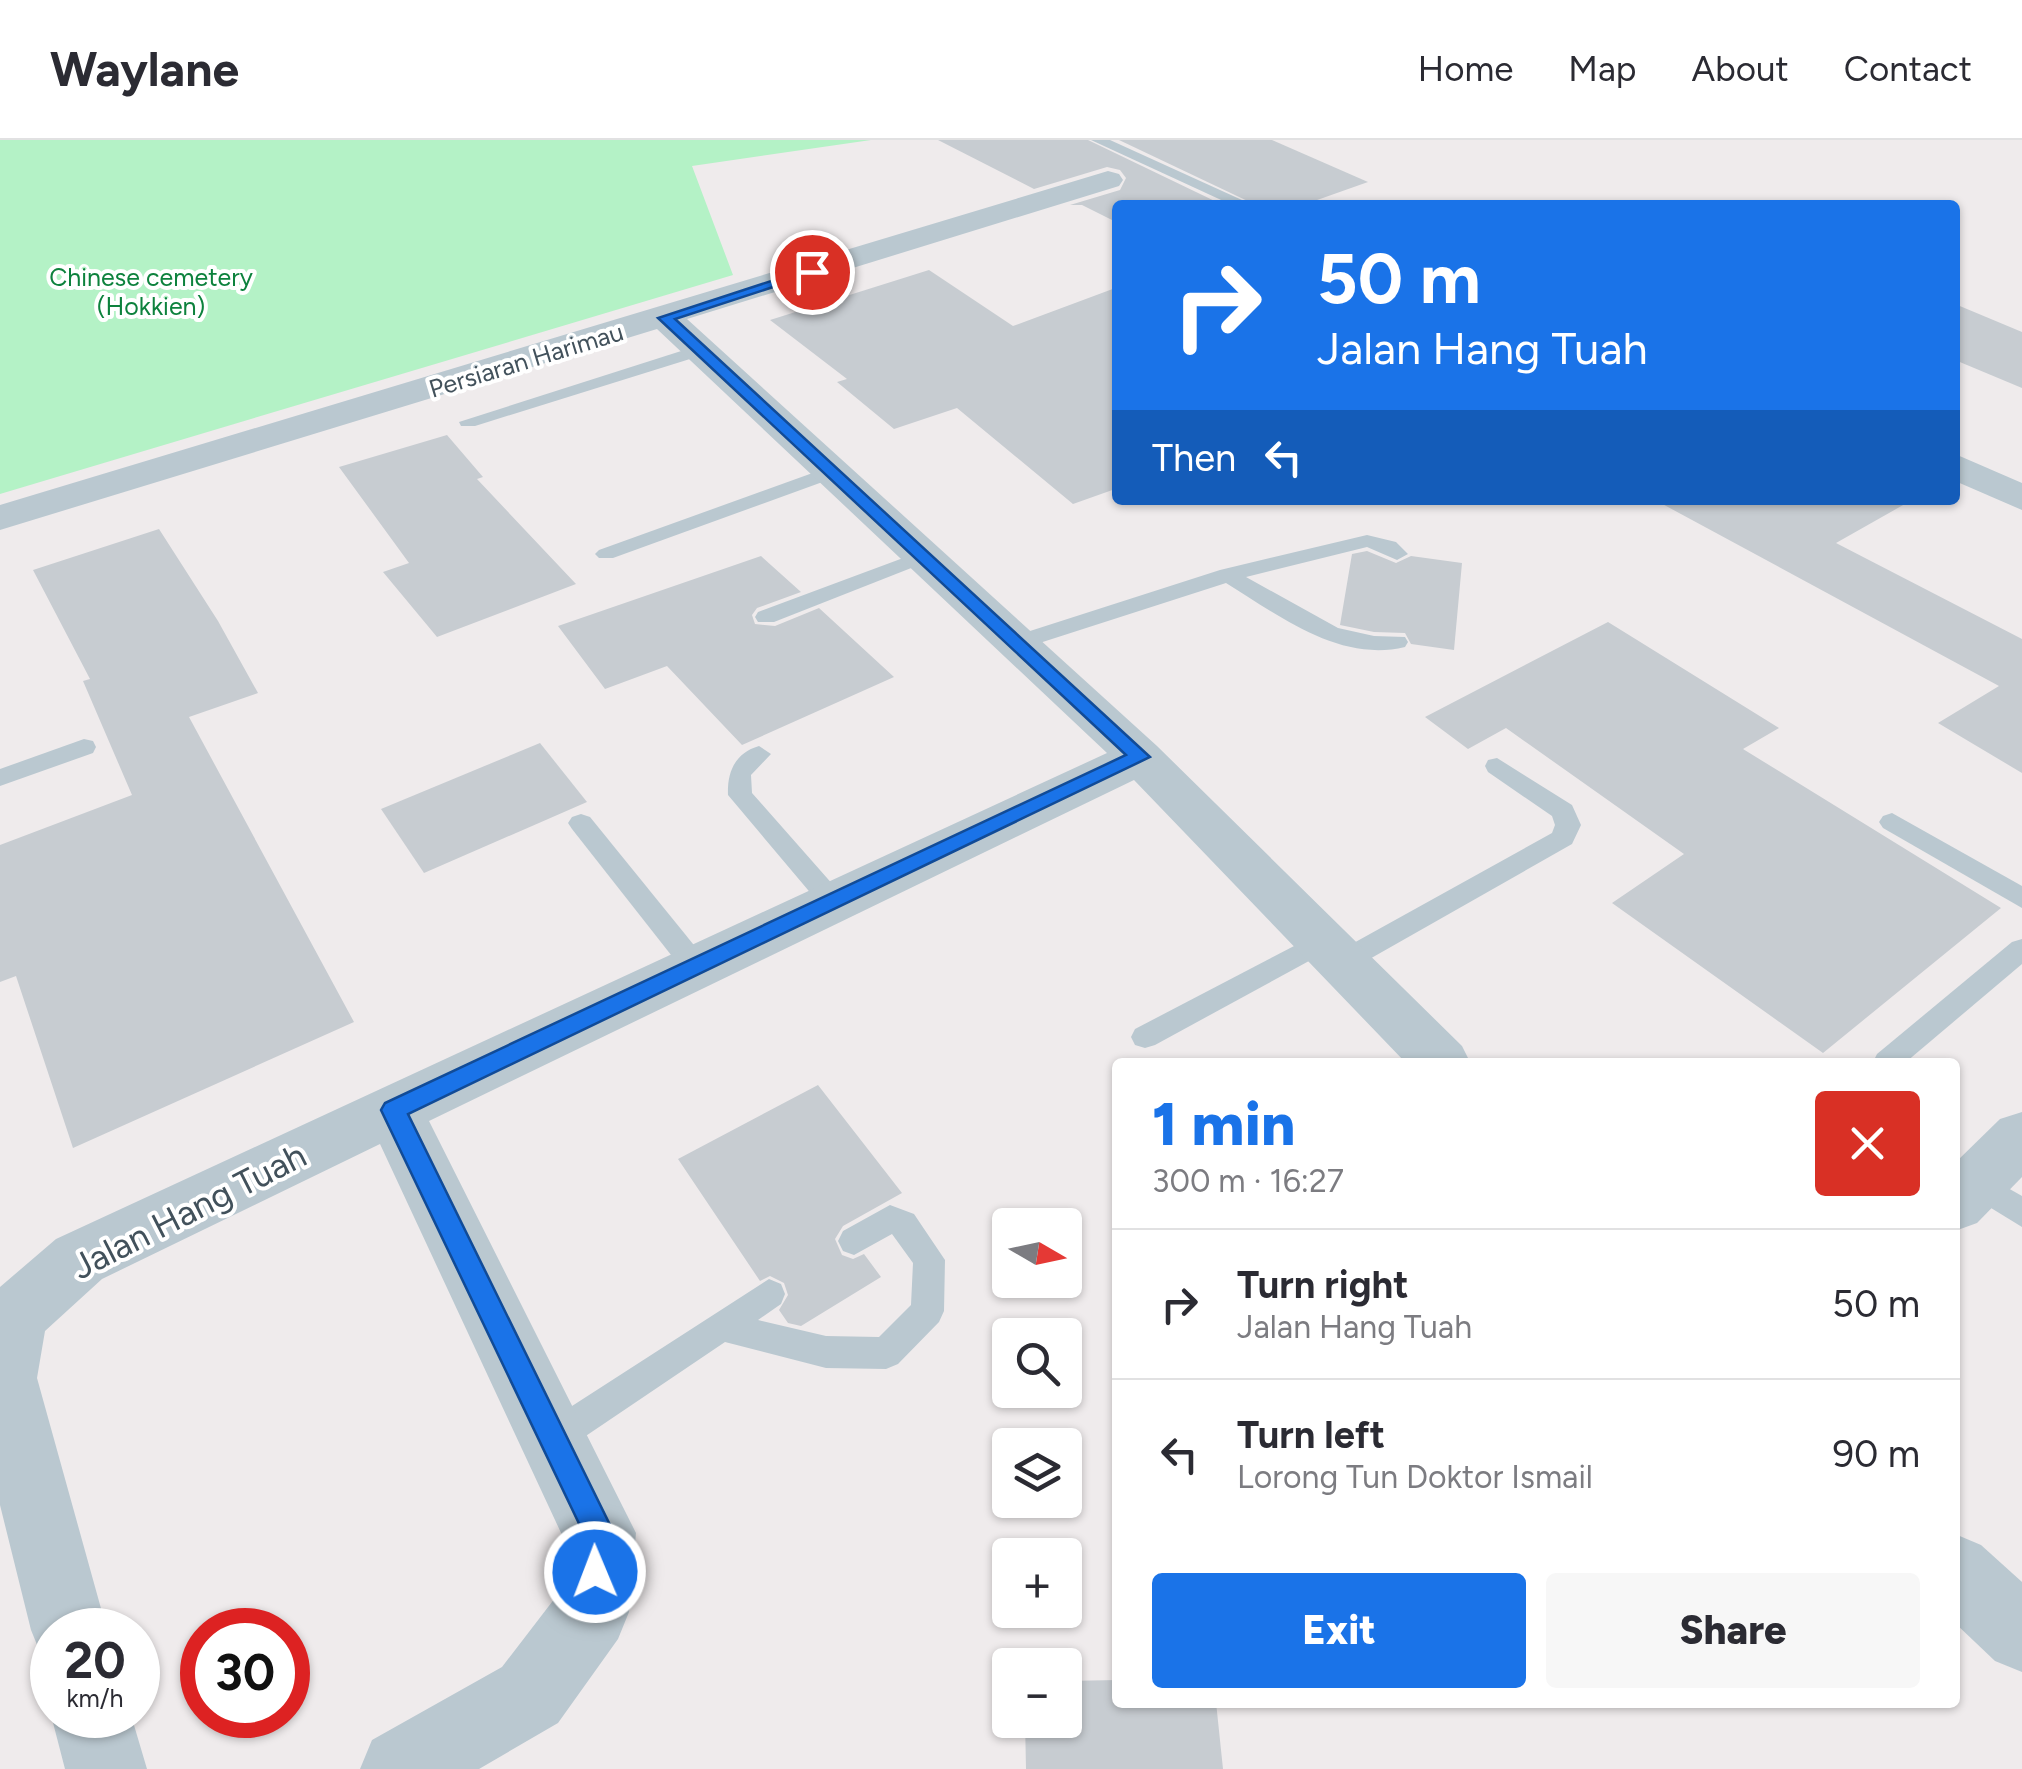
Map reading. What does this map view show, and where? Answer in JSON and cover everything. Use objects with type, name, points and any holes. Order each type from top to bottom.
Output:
[{"type":"street","name":"Persiaran Harimau","points":[[0,518],[1108,180]]},
{"type":"street","points":[[665,318],[1140,757],[1437,1058]]},
{"type":"street","points":[[1960,468],[2022,498]]},
{"type":"street","name":"Jalan Hang Tuah","points":[[63,1608],[2,1378],[7,1314],[79,1259],[1140,757]]},
{"type":"street","points":[[394,1110],[599,1533],[591,1612],[530,1696],[401,1769]]},
{"type":"street","points":[[1984,1200],[2022,1137]]},
{"type":"street","points":[[1960,1576],[2022,1634]]},
{"type":"street","points":[[98,1738],[106,1769]]},
{"type":"lane","points":[[1098,140],[1234,200]]},
{"type":"lane","points":[[1108,180],[1154,165]]},
{"type":"lane","points":[[468,422],[700,350]]},
{"type":"lane","points":[[606,554],[832,472]]},
{"type":"lane","points":[[1016,643],[1228,575],[1366,541],[1389,546],[1397,554]]},
{"type":"lane","points":[[766,617],[922,557]]},
{"type":"lane","points":[[1228,575],[1337,638],[1374,646],[1397,642]]},
{"type":"lane","points":[[0,778],[84,747]]},
{"type":"lane","points":[[759,754],[739,774],[740,795],[833,902]]},
{"type":"lane","points":[[1145,1037],[1331,952],[1563,838],[1568,825],[1563,811],[1497,766]]},
{"type":"lane","points":[[1892,822],[2022,898]]},
{"type":"lane","points":[[581,823],[696,967]]},
{"type":"lane","points":[[1893,1058],[2022,948]]},
{"type":"lane","points":[[722,1326],[826,1352],[886,1353],[926,1311],[929,1260],[902,1224],[890,1219],[854,1241]]},
{"type":"lane","points":[[552,1438],[769,1294]]},
{"type":"green space","name":"Chinese cemetery (Hokkien)","points":[[0,140],[871,140],[692,166],[733,275],[0,494]]},
{"type":"building","points":[[938,140],[1088,140],[1213,200],[1112,200],[1112,220],[1082,205],[1070,205],[1120,190],[1126,178],[1120,170],[1107,167],[1034,189]]},
{"type":"building","points":[[1119,140],[1272,140],[1368,182],[1317,200],[1245,200]]},
{"type":"building","points":[[929,270],[1013,326],[1112,289],[1112,490],[1073,504],[957,408],[894,429],[837,382],[847,379],[770,320]]},
{"type":"building","points":[[1960,306],[2022,332],[2022,388],[1960,362]]},
{"type":"building","points":[[447,435],[483,477],[477,479],[576,584],[437,637],[383,572],[409,563],[339,467]]},
{"type":"building","points":[[1664,505],[1903,505],[1836,543],[2022,639],[2022,773],[1938,723],[1999,686]]},
{"type":"building","points":[[159,529],[258,693],[189,717],[354,1022],[73,1148],[16,976],[0,982],[0,845],[132,795],[83,681],[90,679],[33,570]]},
{"type":"building","points":[[1367,551],[1396,563],[1411,556],[1462,563],[1454,650],[1411,644],[1405,633],[1340,625],[1352,554]]},
{"type":"building","points":[[761,556],[801,592],[757,608],[752,615],[755,624],[775,626],[819,608],[894,677],[742,745],[667,666],[605,689],[558,626]]},
{"type":"building","points":[[1608,622],[1779,728],[1743,749],[2001,908],[1823,1053],[1612,903],[1684,854],[1506,728],[1468,749],[1425,717]]},
{"type":"building","points":[[540,743],[587,802],[424,873],[381,809]]},
{"type":"building","points":[[818,1085],[902,1193],[843,1226],[835,1239],[842,1255],[853,1259],[864,1254],[881,1277],[801,1326],[788,1323],[779,1310],[788,1295],[784,1283],[770,1276],[760,1281],[678,1159]]},
{"type":"building","points":[[1112,1680],[1112,1708],[1217,1708],[1223,1769],[1026,1769],[1025,1738],[1082,1738],[1082,1681]]},
{"type":"route","points":[[595,1572],[599,1533],[394,1110],[1140,757],[665,318],[812,272]]}]
